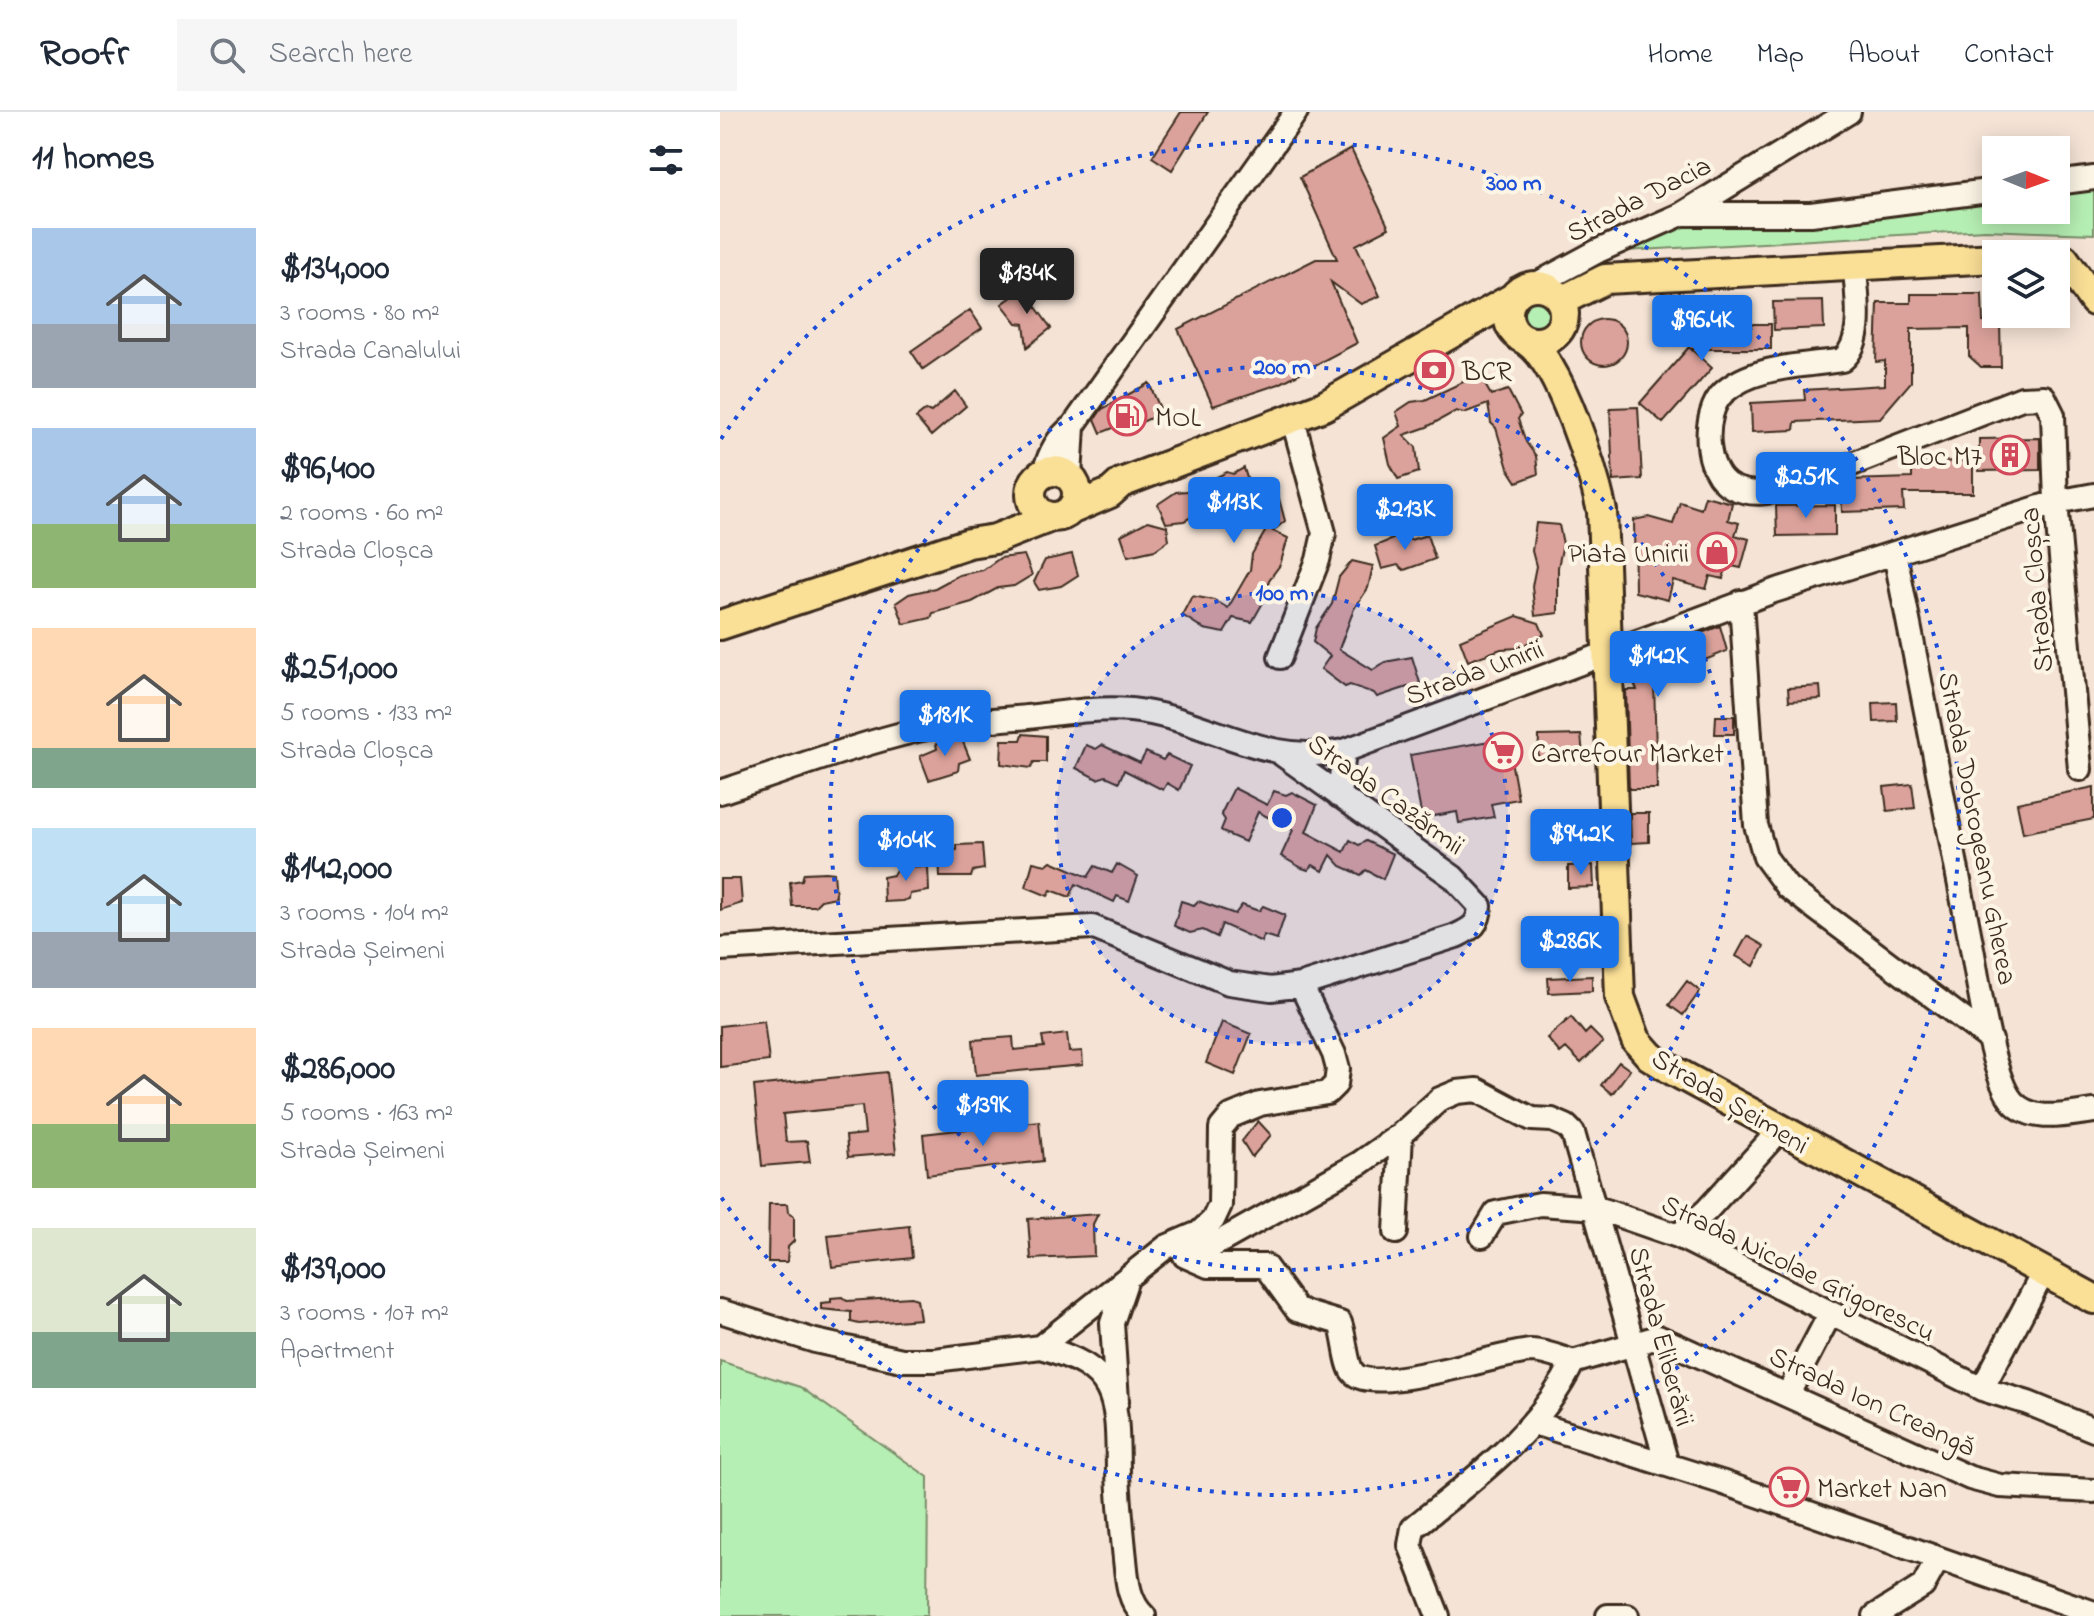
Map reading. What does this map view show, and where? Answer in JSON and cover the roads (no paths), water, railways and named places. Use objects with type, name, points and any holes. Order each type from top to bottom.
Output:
[{"type":"main road","points":[[2070,259],[2094,258]]},
{"type":"main road","points":[[1561,301],[1605,279],[1982,259]]},
{"type":"main road","points":[[2070,271],[2094,301]]},
{"type":"main road","points":[[720,625],[969,543],[995,539],[1110,493],[1121,483],[1293,420],[1523,292],[1551,289],[1561,301],[1564,317],[1549,353],[1551,368]]},
{"type":"main road","points":[[1522,338],[1507,317],[1523,292]]},
{"type":"main road","points":[[1463,326],[1544,341],[1558,332]]},
{"type":"main road","name":"Strada Șeimeni","points":[[1522,338],[1551,368],[1588,462],[1602,511],[1620,997],[1636,1040],[1650,1056],[1779,1131],[2043,1273],[2093,1296]]},
{"type":"main road","points":[[969,543],[1054,479],[1121,483]]},
{"type":"main road","points":[[1054,479],[1034,507],[1061,513]]},
{"type":"main road","points":[[1054,479],[1077,494],[1061,513]]},
{"type":"street","points":[[1054,479],[1073,426],[1296,112]]},
{"type":"street","name":"Strada Dacia","points":[[1523,292],[1598,251],[1682,214],[1849,112]]},
{"type":"street","points":[[2070,181],[2094,178]]},
{"type":"street","points":[[1682,214],[1811,214],[1982,192]]},
{"type":"street","name":"Strada Cloșca","points":[[1855,267],[1856,341],[1852,353],[1842,360],[1745,379],[1722,394],[1708,429],[1717,474],[1728,486],[1748,493],[1768,493],[2033,396],[2044,397],[2053,415],[2056,502],[2080,769]]},
{"type":"street","points":[[1280,657],[1318,560],[1324,533],[1293,420]]},
{"type":"street","name":"Strada Unirii","points":[[1283,754],[1315,757],[1344,751],[1741,602],[2056,502],[2094,495]]},
{"type":"street","name":"Strada Dobrogeanu Gherea","points":[[1895,554],[1991,1040],[2004,1088],[2019,1108],[2043,1115],[2094,1111]]},
{"type":"street","points":[[1741,602],[1756,825],[1765,857],[1787,887],[1991,1040]]},
{"type":"street","points":[[720,792],[920,729],[1064,713],[1129,710],[1283,754]]},
{"type":"street","points":[[1339,796],[1344,751]]},
{"type":"street","name":"Strada Cazărmii","points":[[720,949],[1092,927],[1229,983],[1271,989],[1301,985],[1456,936],[1476,925],[1480,906],[1453,877],[1283,754]]},
{"type":"street","points":[[1040,1347],[1129,1274],[1166,1247],[1199,1233],[1213,1220],[1220,1205],[1221,1128],[1231,1116],[1260,1104],[1327,1093],[1336,1084],[1338,1069],[1334,1054],[1301,985]]},
{"type":"street","name":"Strada Eliberării","points":[[1401,1134],[1440,1099],[1467,1090],[1490,1095],[1532,1119],[1552,1120],[1573,1133],[1636,1344],[1667,1464]]},
{"type":"street","points":[[1678,1236],[1707,1210],[1779,1131]]},
{"type":"street","points":[[1191,1258],[1360,1163],[1401,1134]]},
{"type":"street","points":[[1396,1232],[1401,1134]]},
{"type":"street","name":"Strada Nicolae Grigorescu","points":[[1482,1236],[1496,1213],[1540,1204],[1597,1208],[1678,1236],[1982,1389],[2028,1403],[2094,1430]]},
{"type":"street","points":[[1166,1247],[1208,1266],[1265,1266],[1297,1310],[1340,1323],[1351,1370],[1362,1380],[1386,1382],[1506,1354],[1537,1351],[1573,1362],[1558,1393],[1534,1423],[1484,1471],[1413,1528],[1410,1545],[1438,1616]]},
{"type":"street","points":[[1982,1389],[2043,1273]]},
{"type":"street","points":[[1129,1274],[1112,1323],[1119,1505],[1128,1587],[1137,1609],[1144,1616]]},
{"type":"street","points":[[720,1311],[815,1341],[902,1360],[935,1360],[1040,1347],[1064,1354],[1099,1377],[1117,1407]]},
{"type":"street","points":[[1788,1394],[1830,1314]]},
{"type":"street","name":"Strada Ion Creangă","points":[[1573,1362],[1658,1337],[1947,1469],[1982,1482],[2094,1491]]},
{"type":"street","points":[[1534,1423],[1667,1464],[2094,1613]]},
{"type":"street","points":[[1875,1616],[1923,1586],[1938,1559]]},
{"type":"street","points":[[1608,1616],[1627,1616]]},
{"type":"place","name":"BCR","points":[[1434,370]]},
{"type":"place","name":"MOL","points":[[1127,416]]},
{"type":"place","name":"Bloc M7","points":[[2010,455]]},
{"type":"place","name":"Piata Unirii","points":[[1717,552]]},
{"type":"place","name":"Carrefour Market","points":[[1503,752]]},
{"type":"place","name":"Market Nan","points":[[1789,1487]]}]
